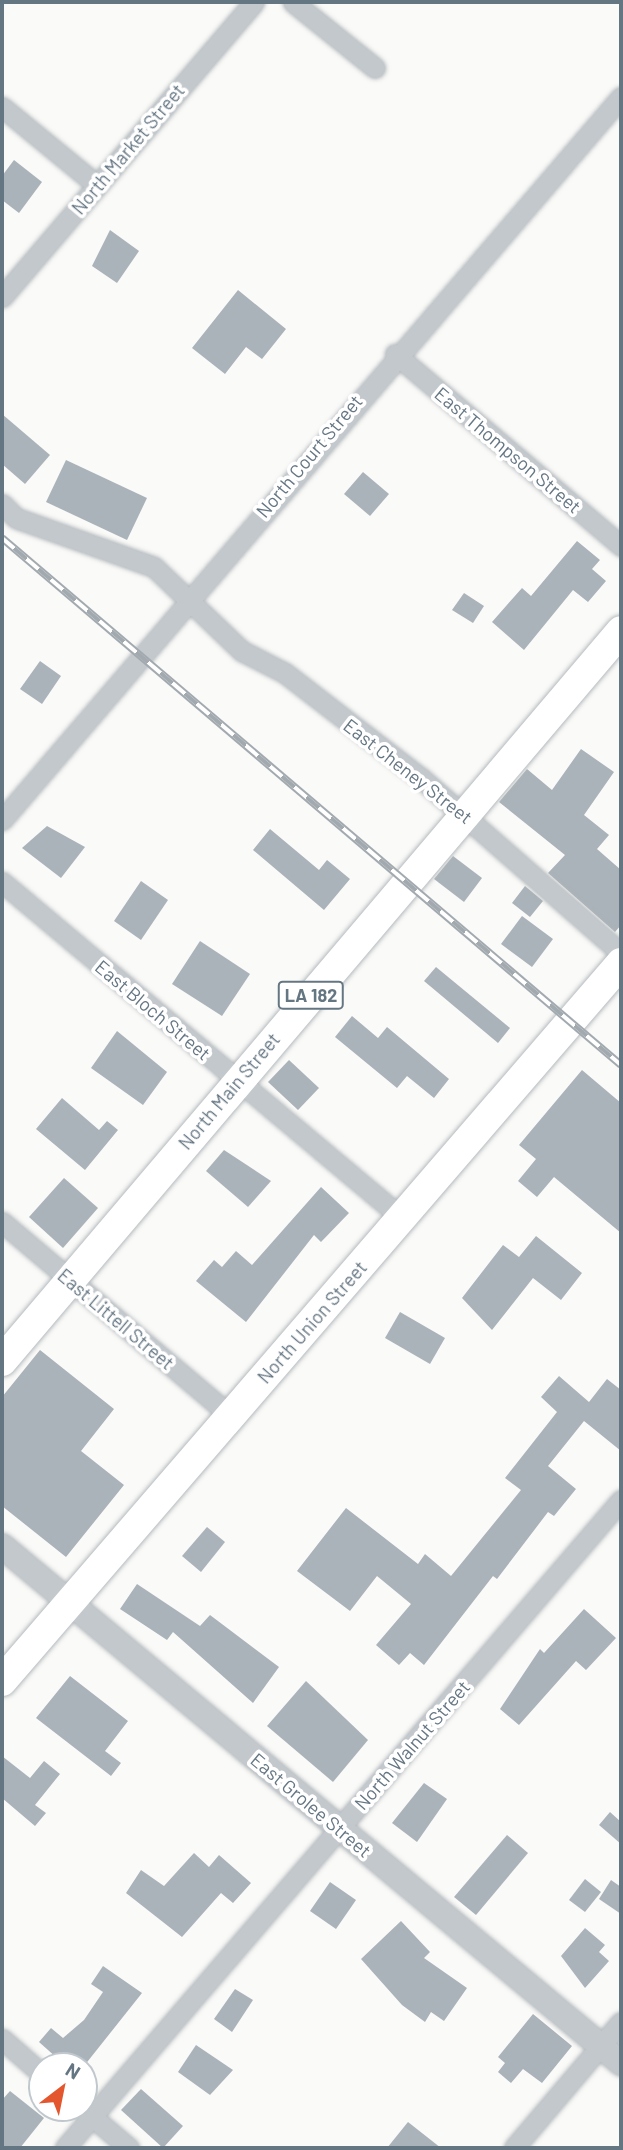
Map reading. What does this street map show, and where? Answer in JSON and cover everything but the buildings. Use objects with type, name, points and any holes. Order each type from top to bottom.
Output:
[{"type":"main road","name":"North Main Street","points":[[2,1361],[237,1080],[621,631]]},
{"type":"main road","name":"North Union Street","points":[[2,1681],[621,963]]},
{"type":"street","name":"North Market Street","points":[[2,297],[254,2]]},
{"type":"street","points":[[293,2],[375,68]]},
{"type":"street","name":"North Court Street","points":[[2,820],[395,354],[621,97]]},
{"type":"street","points":[[2,107],[97,185]]},
{"type":"street","name":"East Thompson Street","points":[[395,354],[621,546]]},
{"type":"street","name":"East Cheney Street","points":[[2,505],[16,518],[154,567],[242,651],[285,673],[465,815],[621,953]]},
{"type":"street","name":"East Bloch Street","points":[[2,881],[402,1218]]},
{"type":"street","name":"East Littell Street","points":[[2,1222],[231,1416]]},
{"type":"street","name":"North Walnut Street","points":[[98,2100],[341,1828],[621,1500]]},
{"type":"street","name":"East Grolee Street","points":[[2,1546],[621,2063]]},
{"type":"street","points":[[514,2148],[621,2022]]},
{"type":"street","points":[[2,2039],[28,2062]]},
{"type":"street","points":[[98,2121],[129,2148]]},
{"type":"street","name":"North Walnut Street","points":[[65,2148],[81,2122]]},
{"type":"railway","points":[[2,538],[621,1065]]}]
